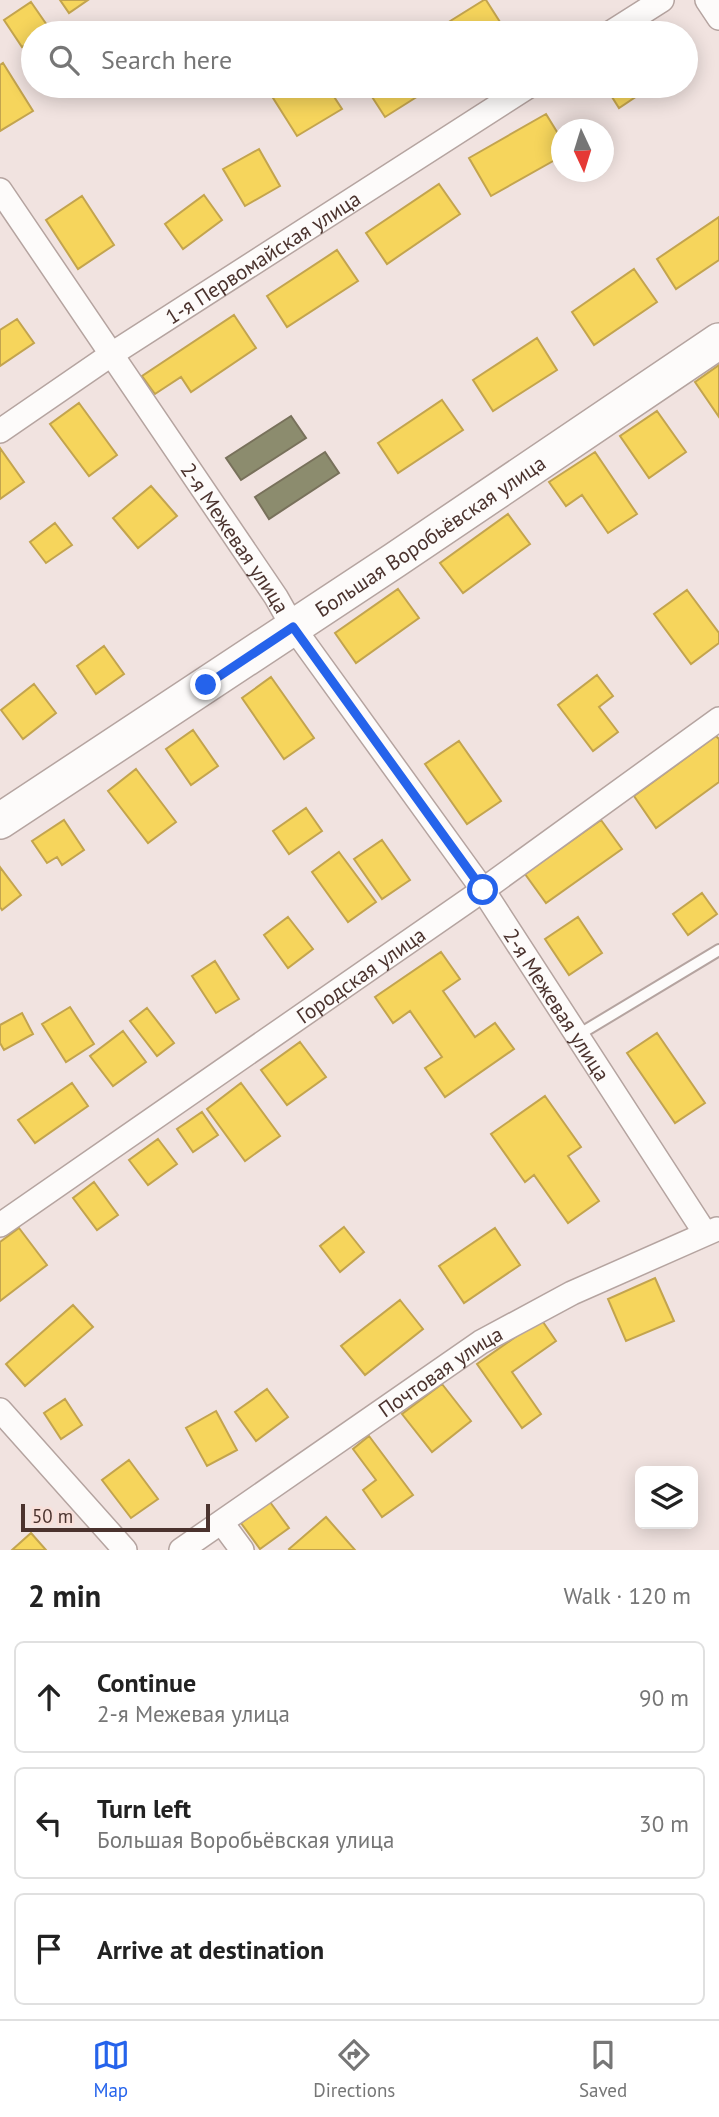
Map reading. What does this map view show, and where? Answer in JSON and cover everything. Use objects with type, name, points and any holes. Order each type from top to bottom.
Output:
[{"type":"main road","name":"Большая Воробьёвская улица","points":[[0,821],[719,341]]},
{"type":"street","points":[[629,21],[662,0]]},
{"type":"street","points":[[707,0],[719,18]]},
{"type":"street","name":"1-я Первомайская улица","points":[[0,431],[112,354],[510,98]]},
{"type":"street","name":"2-я Межевая улица","points":[[0,190],[293,627],[483,890],[712,1231]]},
{"type":"street","name":"Городская улица","points":[[0,1225],[483,890],[719,719]]},
{"type":"street","name":"Почтовая улица","points":[[181,1550],[481,1342],[572,1293],[712,1231]]},
{"type":"street","points":[[0,1410],[125,1550]]},
{"type":"street","points":[[222,1523],[242,1550]]},
{"type":"lane","points":[[579,1035],[719,950]]},
{"type":"building: Homes","points":[[60,0],[88,0],[69,13]]},
{"type":"building: Homes","points":[[486,0],[499,21],[450,21]]},
{"type":"building: Homes","points":[[31,2],[44,21],[21,21],[21,46],[4,20]]},
{"type":"building: Homes","points":[[3,63],[21,92],[21,98],[25,98],[33,111],[0,131],[0,65]]},
{"type":"building: Homes","points":[[273,98],[335,98],[342,109],[297,136]]},
{"type":"building: Homes","points":[[373,98],[415,98],[385,117]]},
{"type":"building: Homes","points":[[613,98],[634,98],[619,108]]},
{"type":"building: Homes","points":[[546,114],[551,122],[551,162],[491,196],[469,158]]},
{"type":"building: Homes","points":[[259,149],[280,186],[245,206],[223,169]]},
{"type":"building: Homes","points":[[439,184],[460,214],[387,264],[366,233]]},
{"type":"building: Homes","points":[[204,195],[222,220],[183,249],[165,224]]},
{"type":"building: Homes","points":[[82,196],[114,245],[78,269],[46,220]]},
{"type":"building: Homes","points":[[719,217],[719,260],[676,289],[657,259]]},
{"type":"building: Homes","points":[[337,250],[358,281],[287,327],[267,296]]},
{"type":"building: Homes","points":[[634,269],[657,302],[594,345],[572,312]]},
{"type":"building: Homes","points":[[234,315],[256,348],[191,392],[181,377],[155,394],[142,376]]},
{"type":"building: Homes","points":[[17,319],[34,343],[0,366],[0,330]]},
{"type":"building: Homes","points":[[537,338],[557,370],[493,411],[473,380]]},
{"type":"building: Homes","points":[[719,365],[719,417],[695,382]]},
{"type":"building: Homes","points":[[442,400],[463,430],[398,473],[378,443]]},
{"type":"building: Homes","points":[[79,403],[117,455],[89,476],[50,424]]},
{"type":"building: Homes","points":[[657,411],[686,452],[649,478],[620,436]]},
{"type":"building: Homes","points":[[0,448],[24,482],[0,499]]},
{"type":"building: Homes","points":[[595,452],[637,514],[608,533],[582,495],[566,506],[549,482]]},
{"type":"building: Homes","points":[[151,486],[177,516],[138,548],[113,518]]},
{"type":"building: Homes","points":[[508,514],[530,544],[463,593],[440,563]]},
{"type":"building: Homes","points":[[55,523],[72,545],[46,563],[30,542]]},
{"type":"building: Homes","points":[[398,589],[419,618],[356,663],[335,633]]},
{"type":"building: Homes","points":[[687,590],[719,633],[719,643],[691,664],[654,614]]},
{"type":"building: Homes","points":[[104,646],[124,674],[96,694],[77,666]]},
{"type":"building: Homes","points":[[597,675],[613,696],[599,707],[618,732],[593,751],[558,705]]},
{"type":"building: Homes","points":[[271,677],[314,738],[284,759],[242,698]]},
{"type":"building: Homes","points":[[34,684],[56,713],[23,739],[1,710]]},
{"type":"building: Homes","points":[[193,730],[218,766],[191,785],[166,749]]},
{"type":"building: Homes","points":[[716,736],[719,739],[719,782],[656,828],[634,796]]},
{"type":"building: Homes","points":[[459,741],[501,801],[467,824],[425,764]]},
{"type":"building: Homes","points":[[136,769],[176,822],[148,843],[108,791]]},
{"type":"building: Homes","points":[[306,808],[322,831],[289,854],[273,831]]},
{"type":"building: Homes","points":[[64,820],[84,850],[62,865],[57,857],[47,863],[32,841]]},
{"type":"building: Homes","points":[[601,820],[622,849],[546,903],[525,874]]},
{"type":"building: Homes","points":[[382,840],[410,880],[382,899],[354,859]]},
{"type":"building: Homes","points":[[339,852],[376,902],[348,922],[312,872]]},
{"type":"building: Homes","points":[[0,867],[21,895],[2,910],[0,907]]},
{"type":"building: Homes","points":[[702,893],[717,914],[688,935],[673,914]]},
{"type":"building: Homes","points":[[288,917],[313,949],[288,968],[264,935]]},
{"type":"building: Homes","points":[[578,917],[602,953],[569,975],[545,939]]},
{"type":"building: Homes","points":[[441,952],[460,979],[443,991],[475,1037],[495,1023],[514,1049],[445,1097],[425,1068],[442,1057],[410,1011],[393,1023],[375,997]]},
{"type":"building: Homes","points":[[215,961],[239,999],[216,1013],[192,976]]},
{"type":"building: Homes","points":[[70,1007],[94,1044],[66,1062],[42,1024]]},
{"type":"building: Homes","points":[[147,1008],[174,1043],[157,1056],[130,1021]]},
{"type":"building: Homes","points":[[22,1013],[33,1034],[4,1050],[0,1043],[0,1025]]},
{"type":"building: Homes","points":[[123,1031],[146,1062],[113,1086],[90,1056]]},
{"type":"building: Homes","points":[[657,1033],[705,1103],[675,1123],[627,1053]]},
{"type":"building: Homes","points":[[300,1042],[326,1077],[287,1105],[261,1070]]},
{"type":"building: Homes","points":[[72,1083],[88,1106],[35,1143],[18,1120]]},
{"type":"building: Homes","points":[[241,1083],[280,1136],[245,1161],[207,1109]]},
{"type":"building: Homes","points":[[545,1096],[581,1147],[568,1156],[599,1201],[568,1223],[534,1175],[525,1182],[491,1134]]},
{"type":"building: Homes","points":[[202,1112],[218,1135],[193,1152],[177,1129]]},
{"type":"building: Homes","points":[[158,1139],[177,1164],[148,1185],[129,1160]]},
{"type":"building: Homes","points":[[94,1182],[118,1215],[97,1230],[73,1198]]},
{"type":"building: Homes","points":[[344,1227],[364,1252],[340,1272],[320,1246]]},
{"type":"building: Homes","points":[[19,1228],[47,1265],[0,1301],[0,1242]]},
{"type":"building: Homes","points":[[495,1228],[520,1265],[464,1303],[439,1266]]},
{"type":"building: Homes","points":[[655,1278],[674,1321],[626,1341],[608,1299]]},
{"type":"building: Homes","points":[[400,1300],[423,1329],[365,1375],[341,1346]]},
{"type":"building: Homes","points":[[73,1305],[93,1327],[25,1386],[6,1364]]},
{"type":"building: Homes","points":[[541,1319],[556,1341],[512,1372],[541,1414],[522,1428],[477,1364]]},
{"type":"building: Homes","points":[[442,1384],[471,1421],[432,1452],[402,1414]]},
{"type":"building: Homes","points":[[267,1389],[288,1417],[256,1441],[235,1412]]},
{"type":"building: Homes","points":[[65,1399],[82,1425],[61,1439],[44,1413]]},
{"type":"building: Homes","points":[[216,1411],[237,1450],[207,1466],[186,1428]]},
{"type":"building: Homes","points":[[369,1436],[413,1495],[382,1517],[363,1490],[376,1480],[353,1449]]},
{"type":"building: Homes","points":[[129,1460],[158,1499],[131,1518],[102,1480]]},
{"type":"building: Homes","points":[[270,1502],[289,1528],[260,1549],[241,1523]]},
{"type":"building: Homes","points":[[326,1517],[355,1550],[289,1549]]},
{"type":"building: Homes","points":[[31,1533],[46,1550],[12,1550]]},
{"type":"building: Industry","points":[[291,416],[306,438],[241,480],[226,458]]},
{"type":"building: Industry","points":[[325,452],[339,473],[269,519],[255,497]]},
{"type":"route","points":[[206,685],[293,627],[483,890]]}]
